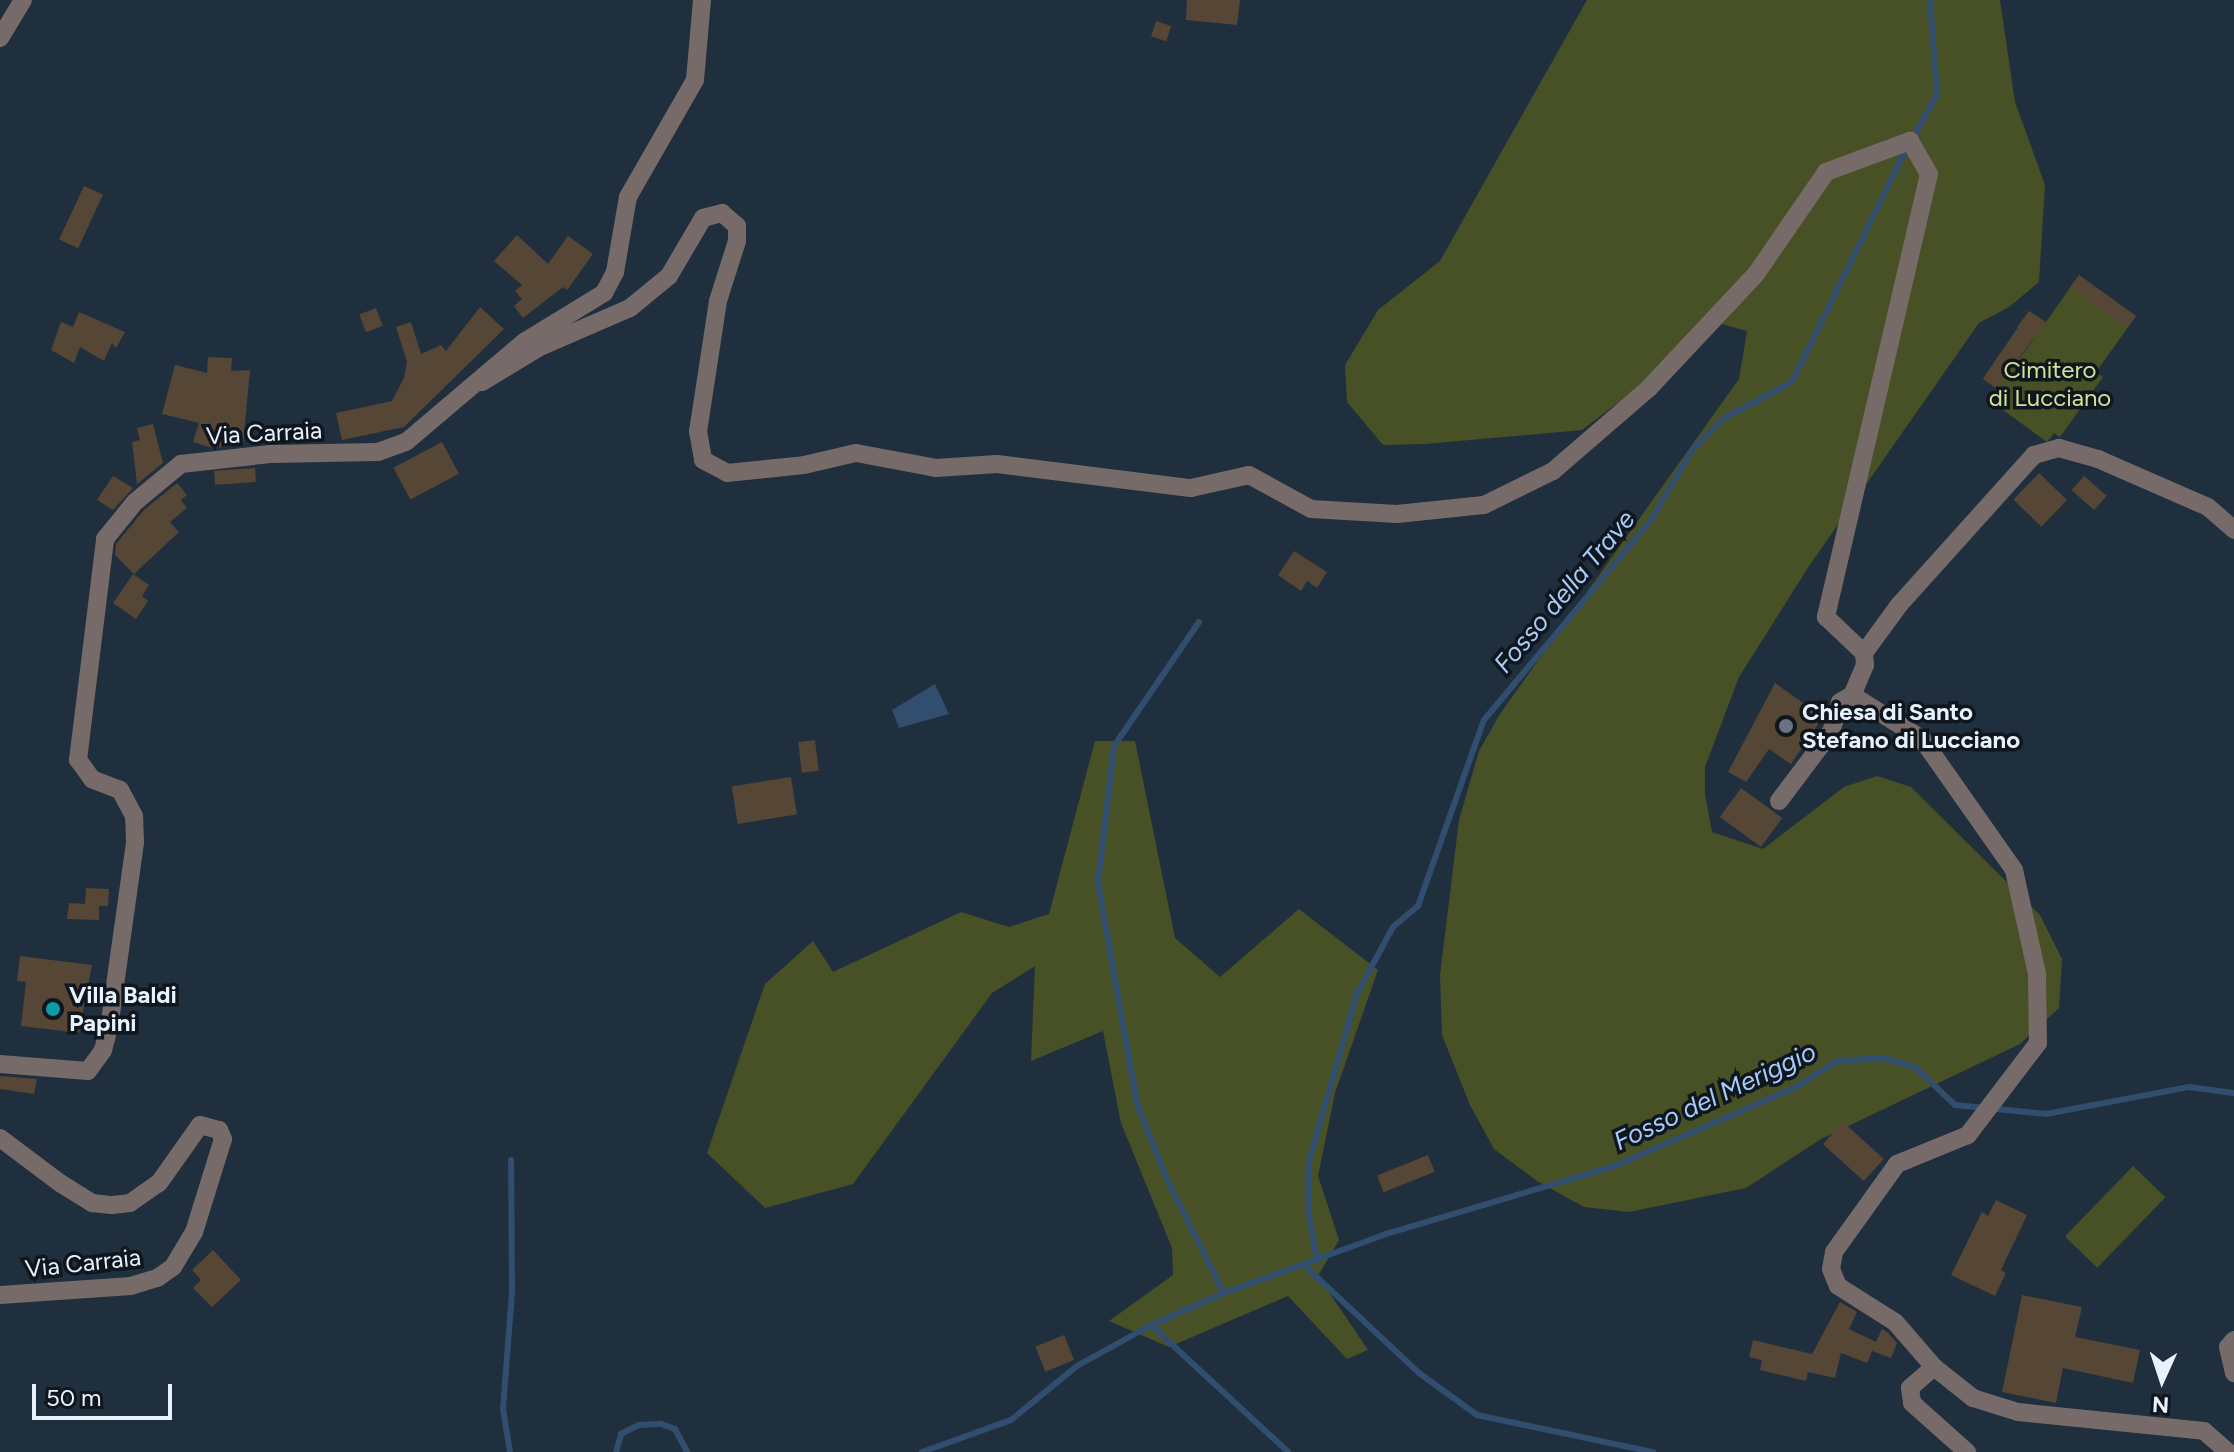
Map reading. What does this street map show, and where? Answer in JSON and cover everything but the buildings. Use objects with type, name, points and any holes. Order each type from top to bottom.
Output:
[{"type":"street","points":[[0,38],[23,0]]},
{"type":"street","name":"Via Carraia","points":[[0,1064],[88,1071],[103,1050],[109,1028],[135,842],[134,816],[120,790],[92,779],[78,760],[105,539],[135,502],[181,464],[270,454],[378,452],[406,442],[482,382],[524,342],[604,293],[615,272],[628,197],[695,80],[702,0]]},
{"type":"street","points":[[482,382],[540,347],[630,308],[669,276],[703,218],[722,213],[737,226],[737,241],[718,301],[698,431],[703,460],[727,473],[804,465],[856,453],[936,468],[997,464],[1191,488],[1249,475],[1311,509],[1397,514],[1484,505],[1553,471],[1649,388],[1756,274],[1826,172],[1910,141],[1929,174],[1827,599],[1826,617],[1864,653]]},
{"type":"street","points":[[1779,801],[1831,732],[1840,702],[1852,695],[1865,665],[1864,653],[1899,605],[2034,455],[2059,448],[2113,464],[2208,507],[2234,530]]},
{"type":"street","points":[[1852,695],[1922,739],[1947,769],[2014,870],[2037,974],[2038,1043],[1968,1135],[1897,1164],[1834,1252],[1831,1269],[1838,1286],[1895,1322],[1934,1367],[1973,1398],[2018,1412],[2204,1431],[2228,1452]]},
{"type":"street","name":"Via Carraia","points":[[0,1138],[92,1203],[112,1205],[130,1203],[159,1183],[200,1125],[219,1130],[223,1139],[194,1232],[165,1273],[131,1286],[0,1295]]},
{"type":"street","points":[[2234,1340],[2228,1347],[2234,1373]]},
{"type":"street","points":[[1934,1367],[1910,1388],[1912,1403],[1967,1452]]},
{"type":"green space","points":[[1587,0],[2000,0],[2015,102],[2045,185],[2039,282],[2009,307],[1979,323],[1809,566],[1739,677],[1705,767],[1705,794],[1712,832],[1763,849],[1844,787],[1877,776],[1911,787],[2040,915],[2062,959],[2059,1008],[2020,1044],[1821,1139],[1746,1188],[1629,1212],[1584,1207],[1537,1181],[1494,1149],[1470,1105],[1442,1035],[1440,975],[1459,820],[1479,751],[1500,714],[1739,379],[1747,331],[1721,324],[1582,430],[1425,444],[1383,445],[1347,402],[1345,365],[1378,310],[1440,261]]},
{"type":"green space","name":"Cimitero di Lucciano","points":[[2079,275],[2136,316],[2096,372],[2103,377],[2060,437],[2054,433],[2047,442],[1989,400],[1996,388],[1983,379],[2003,349],[2019,359],[2034,339],[2017,327],[2029,311],[2046,322]]},
{"type":"green space","points":[[1095,741],[1135,741],[1175,938],[1220,977],[1299,909],[1378,970],[1335,1093],[1318,1176],[1339,1240],[1318,1276],[1368,1350],[1347,1359],[1288,1296],[1169,1347],[1109,1321],[1173,1275],[1172,1248],[1121,1123],[1103,1031],[1031,1061],[1035,966],[992,993],[853,1184],[765,1208],[707,1153],[765,984],[813,941],[833,972],[961,912],[1009,927],[1049,914]]},
{"type":"green space","points":[[2133,1166],[2165,1197],[2097,1268],[2065,1236]]},
{"type":"water","points":[[935,684],[949,714],[899,728],[892,710]]},
{"type":"waterway","name":"Fosso della Trave","points":[[1913,138],[1937,94],[1930,0]]},
{"type":"waterway","name":"Fosso della Trave","points":[[1317,1260],[1308,1210],[1309,1161],[1357,994],[1393,927],[1418,906],[1484,720],[1649,523],[1693,449],[1724,418],[1792,382],[1907,147]]},
{"type":"waterway","points":[[1199,622],[1114,746],[1098,883],[1137,1104],[1168,1182],[1224,1293]]},
{"type":"waterway","name":"Fosso del Meriggio","points":[[922,1452],[1011,1420],[1077,1366],[1151,1325],[1224,1293],[1383,1235],[1615,1166],[1796,1087],[1837,1061],[1884,1058],[1916,1068],[1955,1105],[2046,1114],[2189,1087],[2234,1093]]},
{"type":"waterway","points":[[510,1452],[503,1409],[512,1292],[511,1160]]},
{"type":"waterway","points":[[1304,1265],[1419,1373],[1477,1415],[1653,1452]]},
{"type":"waterway","points":[[1151,1325],[1288,1452]]},
{"type":"waterway","points":[[616,1452],[621,1434],[639,1425],[661,1424],[675,1429],[687,1452]]},
{"type":"place","name":"Chiesa di Santo Stefano di Lucciano","points":[[1786,726]]},
{"type":"place","name":"Villa Baldi Papini","points":[[53,1009]]}]
